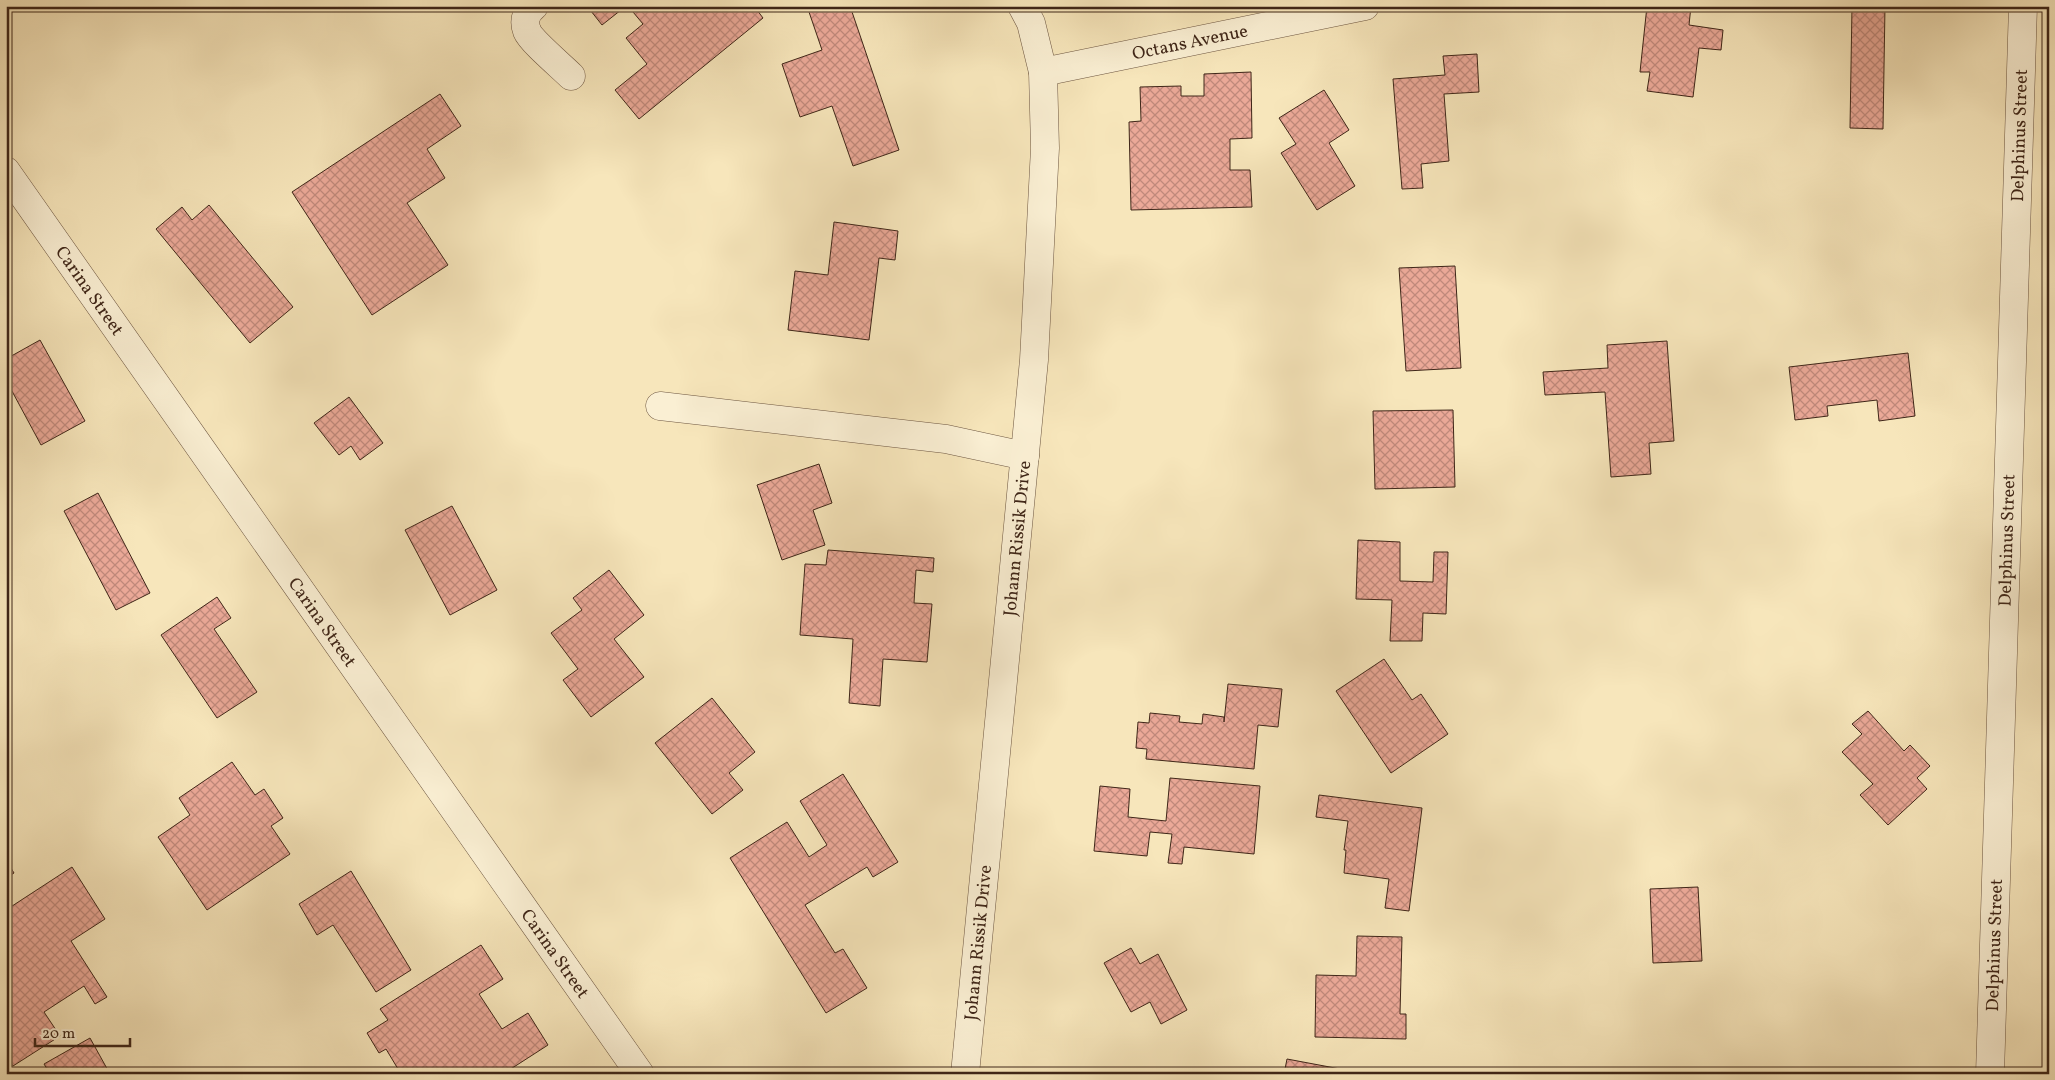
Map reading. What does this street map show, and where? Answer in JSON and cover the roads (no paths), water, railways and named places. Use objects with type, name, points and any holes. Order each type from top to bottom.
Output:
[{"type":"street","points":[[534,6],[526,13],[525,21],[528,32],[571,76]]},
{"type":"street","name":"Johann Rissik Drive","points":[[965,1074],[1034,360],[1045,148],[1043,72],[1031,23],[1022,6]]},
{"type":"street","name":"Octans Avenue","points":[[1043,72],[1365,6]]},
{"type":"street","name":"Delphinus Street","points":[[1990,1074],[2023,6]]},
{"type":"street","name":"Carina Street","points":[[6,171],[640,1074]]},
{"type":"street","points":[[660,406],[946,439],[1025,456]]}]
